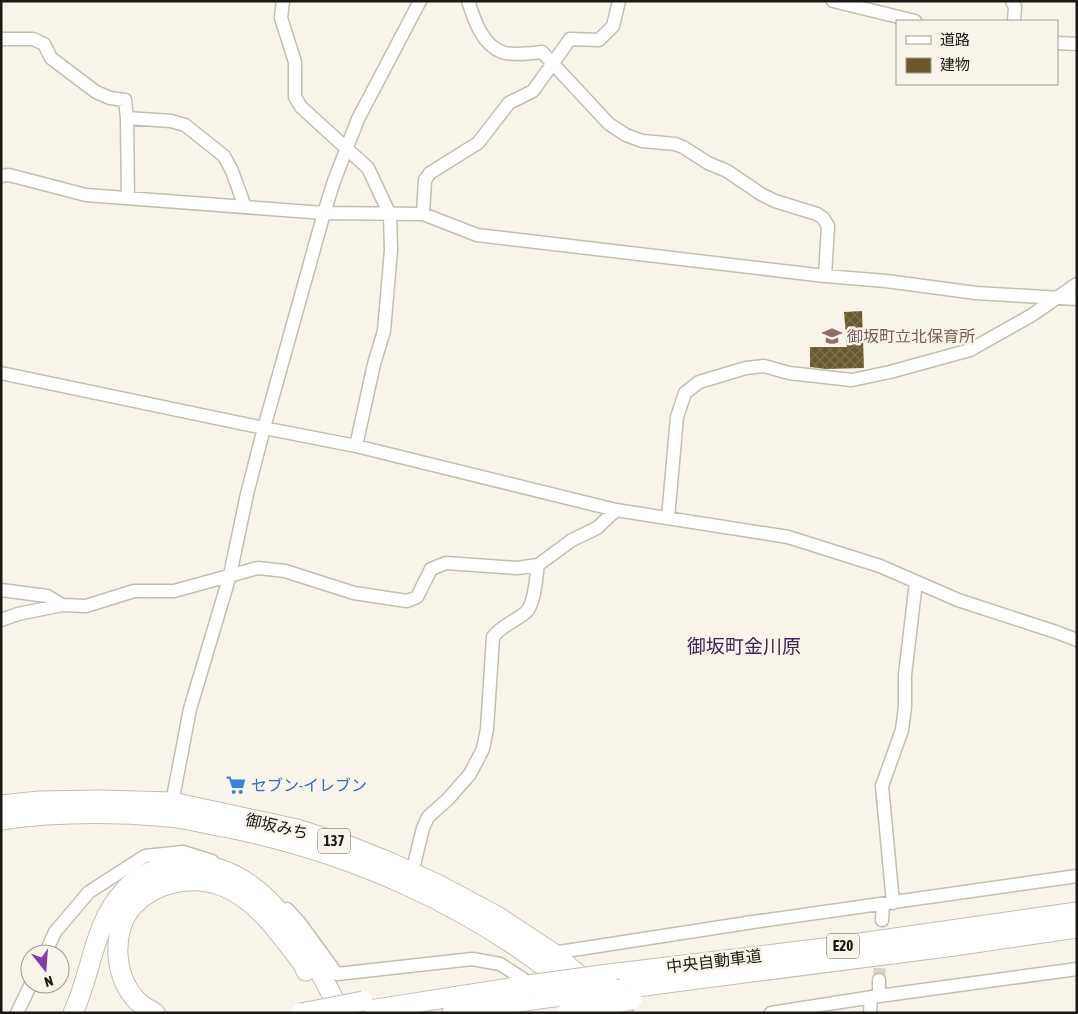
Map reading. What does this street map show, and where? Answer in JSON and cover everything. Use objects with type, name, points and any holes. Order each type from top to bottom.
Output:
[{"type":"highway","name":"御坂みち","points":[[1,806],[40,801],[101,800],[297,829],[347,845],[439,885],[497,916],[625,1000]]},
{"type":"highway","name":"御坂みち","points":[[1,820],[38,815],[98,814],[171,809],[345,859],[404,883],[488,928],[553,973],[601,1013]]},
{"type":"highway","points":[[73,1013],[105,921],[124,890],[136,880],[154,870],[189,864],[208,866],[229,873],[245,881],[274,904],[302,941],[341,1013]]},
{"type":"highway","points":[[156,1013],[142,1005],[128,989],[119,966],[118,946],[121,926],[132,906],[150,892],[174,883],[194,880],[222,886],[241,896],[268,919],[303,964],[327,1013]]},
{"type":"highway","name":"中央自動車道","points":[[451,1005],[533,992],[609,974],[832,947],[1077,912]]},
{"type":"highway","name":"中央自動車道","points":[[533,992],[625,1000],[749,972],[1077,928]]},
{"type":"highway","points":[[301,1013],[361,1008],[435,989],[451,1005]]},
{"type":"highway","points":[[566,1013],[625,1000]]},
{"type":"street","points":[[283,1],[281,18],[295,62],[295,97],[301,107],[368,168],[390,215],[391,250],[384,331],[374,364],[356,446]]},
{"type":"street","points":[[171,809],[190,709],[230,575],[247,494],[264,428],[324,213],[347,147],[370,96],[420,1]]},
{"type":"street","points":[[468,1],[479,32],[495,48],[503,53],[542,52],[609,124],[626,135],[642,141],[676,144],[708,163],[727,171],[775,201],[818,214],[828,226],[825,276]]},
{"type":"street","points":[[423,214],[426,180],[430,173],[478,143],[509,103],[533,91],[570,40],[599,40],[613,26],[619,1]]},
{"type":"street","points":[[833,1],[911,20]]},
{"type":"street","points":[[1012,1],[1015,7],[1014,20]]},
{"type":"street","points":[[1,39],[32,39],[44,44],[51,58],[96,92],[110,98],[125,100],[128,198]]},
{"type":"street","points":[[1058,44],[1077,44]]},
{"type":"street","points":[[127,118],[185,125],[224,156],[232,171],[245,207]]},
{"type":"street","points":[[1,176],[9,175],[86,195],[324,213],[423,214],[477,235],[825,276],[886,281],[976,293],[1077,299]]},
{"type":"street","points":[[668,518],[678,417],[685,393],[699,382],[746,368],[764,366],[789,373],[852,380],[890,372],[970,350],[1032,315],[1077,284]]},
{"type":"street","points":[[1,373],[356,446],[616,510],[788,537],[880,566],[958,600],[1077,640]]},
{"type":"street","points":[[1,620],[18,614],[62,605],[86,606],[134,591],[174,591],[258,568],[286,571],[354,594],[407,601],[417,597],[431,569],[446,563],[517,568],[538,565],[572,540],[597,528],[616,510]]},
{"type":"street","points":[[412,872],[423,828],[428,817],[448,799],[470,774],[483,749],[487,729],[493,637],[499,628],[526,611],[531,604],[538,565]]},
{"type":"street","points":[[882,920],[888,904],[882,786],[902,730],[905,707],[905,675],[916,582]]},
{"type":"street","points":[[1,590],[47,596],[62,605]]},
{"type":"street","points":[[50,944],[55,932],[89,892],[145,856],[183,852],[230,866],[268,890],[299,922],[337,974],[472,959],[500,964],[576,1013]]},
{"type":"street","points":[[554,954],[753,922],[1077,876]]},
{"type":"street","points":[[771,1013],[875,996],[1077,969]]},
{"type":"street","points":[[870,1013],[879,980]]},
{"type":"street","points":[[17,1013],[26,994]]},
{"type":"building","points":[[862,311],[864,368],[826,369],[810,367],[810,347],[847,347],[844,312]]},
{"type":"tunnel","points":[[879,980],[882,920]]},
{"type":"place","name":"御坂町立北保育所","points":[[832,336]]},
{"type":"place","name":"セブン-イレブン","points":[[236,785]]},
{"type":"district","name":"御坂町金川原","points":[[744,646]]}]
